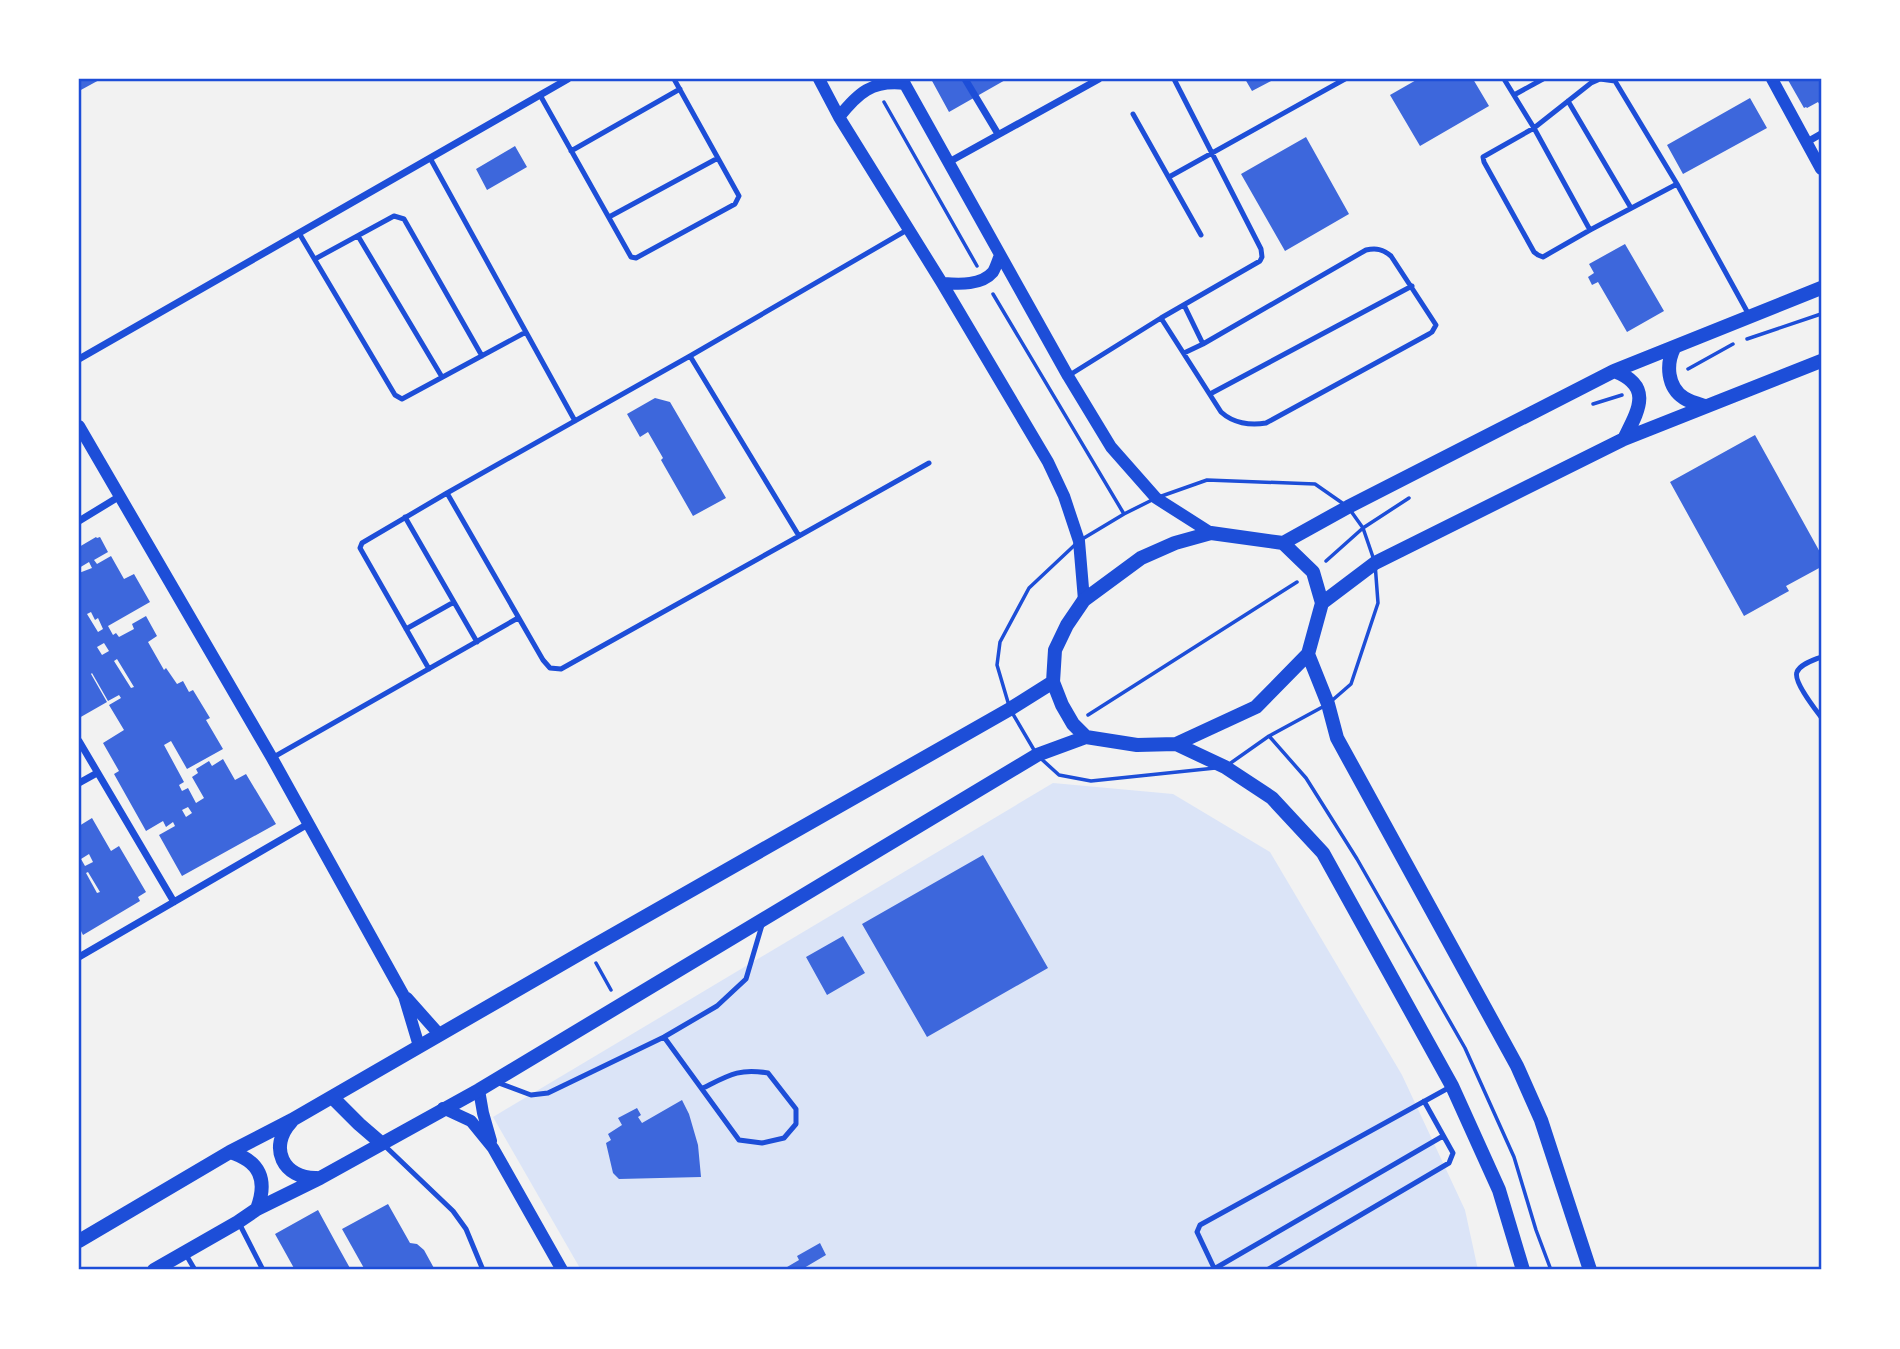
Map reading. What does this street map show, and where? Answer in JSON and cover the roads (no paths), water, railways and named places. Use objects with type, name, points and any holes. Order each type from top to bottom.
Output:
[{"type":"main road","points":[[1283,543],[1614,371],[1821,288]]},
{"type":"main road","points":[[1674,348],[1668,359],[1675,389],[1687,400],[1705,406]]},
{"type":"main road","points":[[1322,603],[1375,563],[1624,439],[1821,361]]},
{"type":"main road","points":[[1614,371],[1633,380],[1638,390],[1639,407],[1624,439]]},
{"type":"main road","points":[[154,1270],[257,1209],[320,1178],[479,1090],[618,1004],[1037,755],[1086,737],[1137,746],[1175,744],[1256,707],[1308,654],[1322,603],[1313,572],[1283,543],[1211,533],[1175,543],[1141,558],[1084,600],[1067,625],[1055,650],[1054,682],[1062,705],[1073,724],[1086,737]]},
{"type":"main road","points":[[1308,654],[1328,704],[1337,738],[1517,1066],[1541,1120],[1590,1270]]},
{"type":"main road","points":[[79,1241],[230,1152],[292,1121],[1054,682]]},
{"type":"main road","points":[[1175,744],[1225,767],[1272,799],[1323,853],[1452,1086],[1499,1190],[1523,1270]]},
{"type":"main road","points":[[332,1097],[381,1143]]},
{"type":"main road","points":[[292,1121],[279,1142],[280,1154],[286,1166],[295,1174],[320,1178]]},
{"type":"main road","points":[[230,1152],[244,1157],[259,1173],[262,1195],[257,1209]]},
{"type":"street","points":[[79,359],[568,79]]},
{"type":"street","points":[[818,79],[1048,462],[1064,496],[1079,541],[1084,600]]},
{"type":"street","points":[[965,79],[998,134]]},
{"type":"street","points":[[949,162],[1099,79]]},
{"type":"street","points":[[1772,79],[1821,169]]},
{"type":"street","points":[[839,117],[856,96],[875,85],[903,81],[1068,376],[1111,447],[1156,498],[1211,533]]},
{"type":"street","points":[[1807,142],[1821,134]]},
{"type":"street","points":[[942,282],[972,283],[984,279],[992,273],[1000,255]]},
{"type":"street","points":[[79,426],[272,758],[404,996],[419,1046]]},
{"type":"street","points":[[79,521],[120,496]]},
{"type":"street","points":[[79,741],[174,902]]},
{"type":"street","points":[[79,783],[97,773]]},
{"type":"street","points":[[79,957],[308,824]]},
{"type":"street","points":[[404,996],[439,1034]]},
{"type":"street","points":[[479,1090],[493,1148]]},
{"type":"street","points":[[443,1108],[471,1121],[493,1148],[562,1270]]},
{"type":"lane","points":[[540,95],[631,257],[636,258],[735,204],[738,196],[674,79]]},
{"type":"lane","points":[[1068,376],[1260,261],[1262,257],[1261,249],[1174,79]]},
{"type":"lane","points":[[1169,177],[1345,79]]},
{"type":"lane","points":[[1504,79],[1590,230]]},
{"type":"lane","points":[[1514,95],[1543,79]]},
{"type":"lane","points":[[1676,184],[1543,257],[1538,256],[1483,157],[1534,128],[1591,83],[1600,79],[1615,81],[1676,184],[1750,317]]},
{"type":"lane","points":[[571,150],[680,89]]},
{"type":"lane","points":[[1569,101],[1631,208]]},
{"type":"lane","points":[[1133,114],[1201,235]]},
{"type":"lane","points":[[430,158],[575,421]]},
{"type":"lane","points":[[609,217],[718,158]]},
{"type":"lane","points":[[315,260],[394,216],[404,219],[482,356]]},
{"type":"lane","points":[[429,669],[360,548],[362,544],[909,229]]},
{"type":"lane","points":[[299,233],[395,395],[402,399],[526,332]]},
{"type":"lane","points":[[358,236],[442,377]]},
{"type":"lane","points":[[1161,318],[1221,412],[1233,420],[1251,424],[1266,423],[1432,332],[1436,324],[1391,256],[1373,248],[1184,353]]},
{"type":"lane","points":[[1210,394],[1412,286]]},
{"type":"lane","points":[[1184,305],[1203,344]]},
{"type":"lane","points":[[690,356],[799,536]]},
{"type":"lane","points":[[447,493],[543,660],[550,668],[561,669],[929,463]]},
{"type":"lane","points":[[405,517],[477,642]]},
{"type":"lane","points":[[406,629],[454,602]]},
{"type":"lane","points":[[272,758],[518,618]]},
{"type":"lane","points":[[1821,657],[1802,666],[1796,676],[1821,717]]},
{"type":"lane","points":[[493,1081],[531,1095],[548,1093],[664,1037],[717,1006],[746,979],[764,918]]},
{"type":"lane","points":[[664,1037],[739,1140],[762,1143],[783,1138],[796,1124],[796,1110],[768,1073],[751,1070],[731,1074],[703,1088]]},
{"type":"lane","points":[[1443,1136],[1215,1270],[1197,1232],[1200,1225],[1452,1086]]},
{"type":"lane","points":[[1267,1270],[1449,1163],[1453,1153],[1424,1101]]},
{"type":"lane","points":[[381,1143],[453,1211],[466,1229],[483,1270]]},
{"type":"lane","points":[[238,1222],[263,1270]]},
{"type":"lane","points":[[185,1253],[195,1270]]}]
